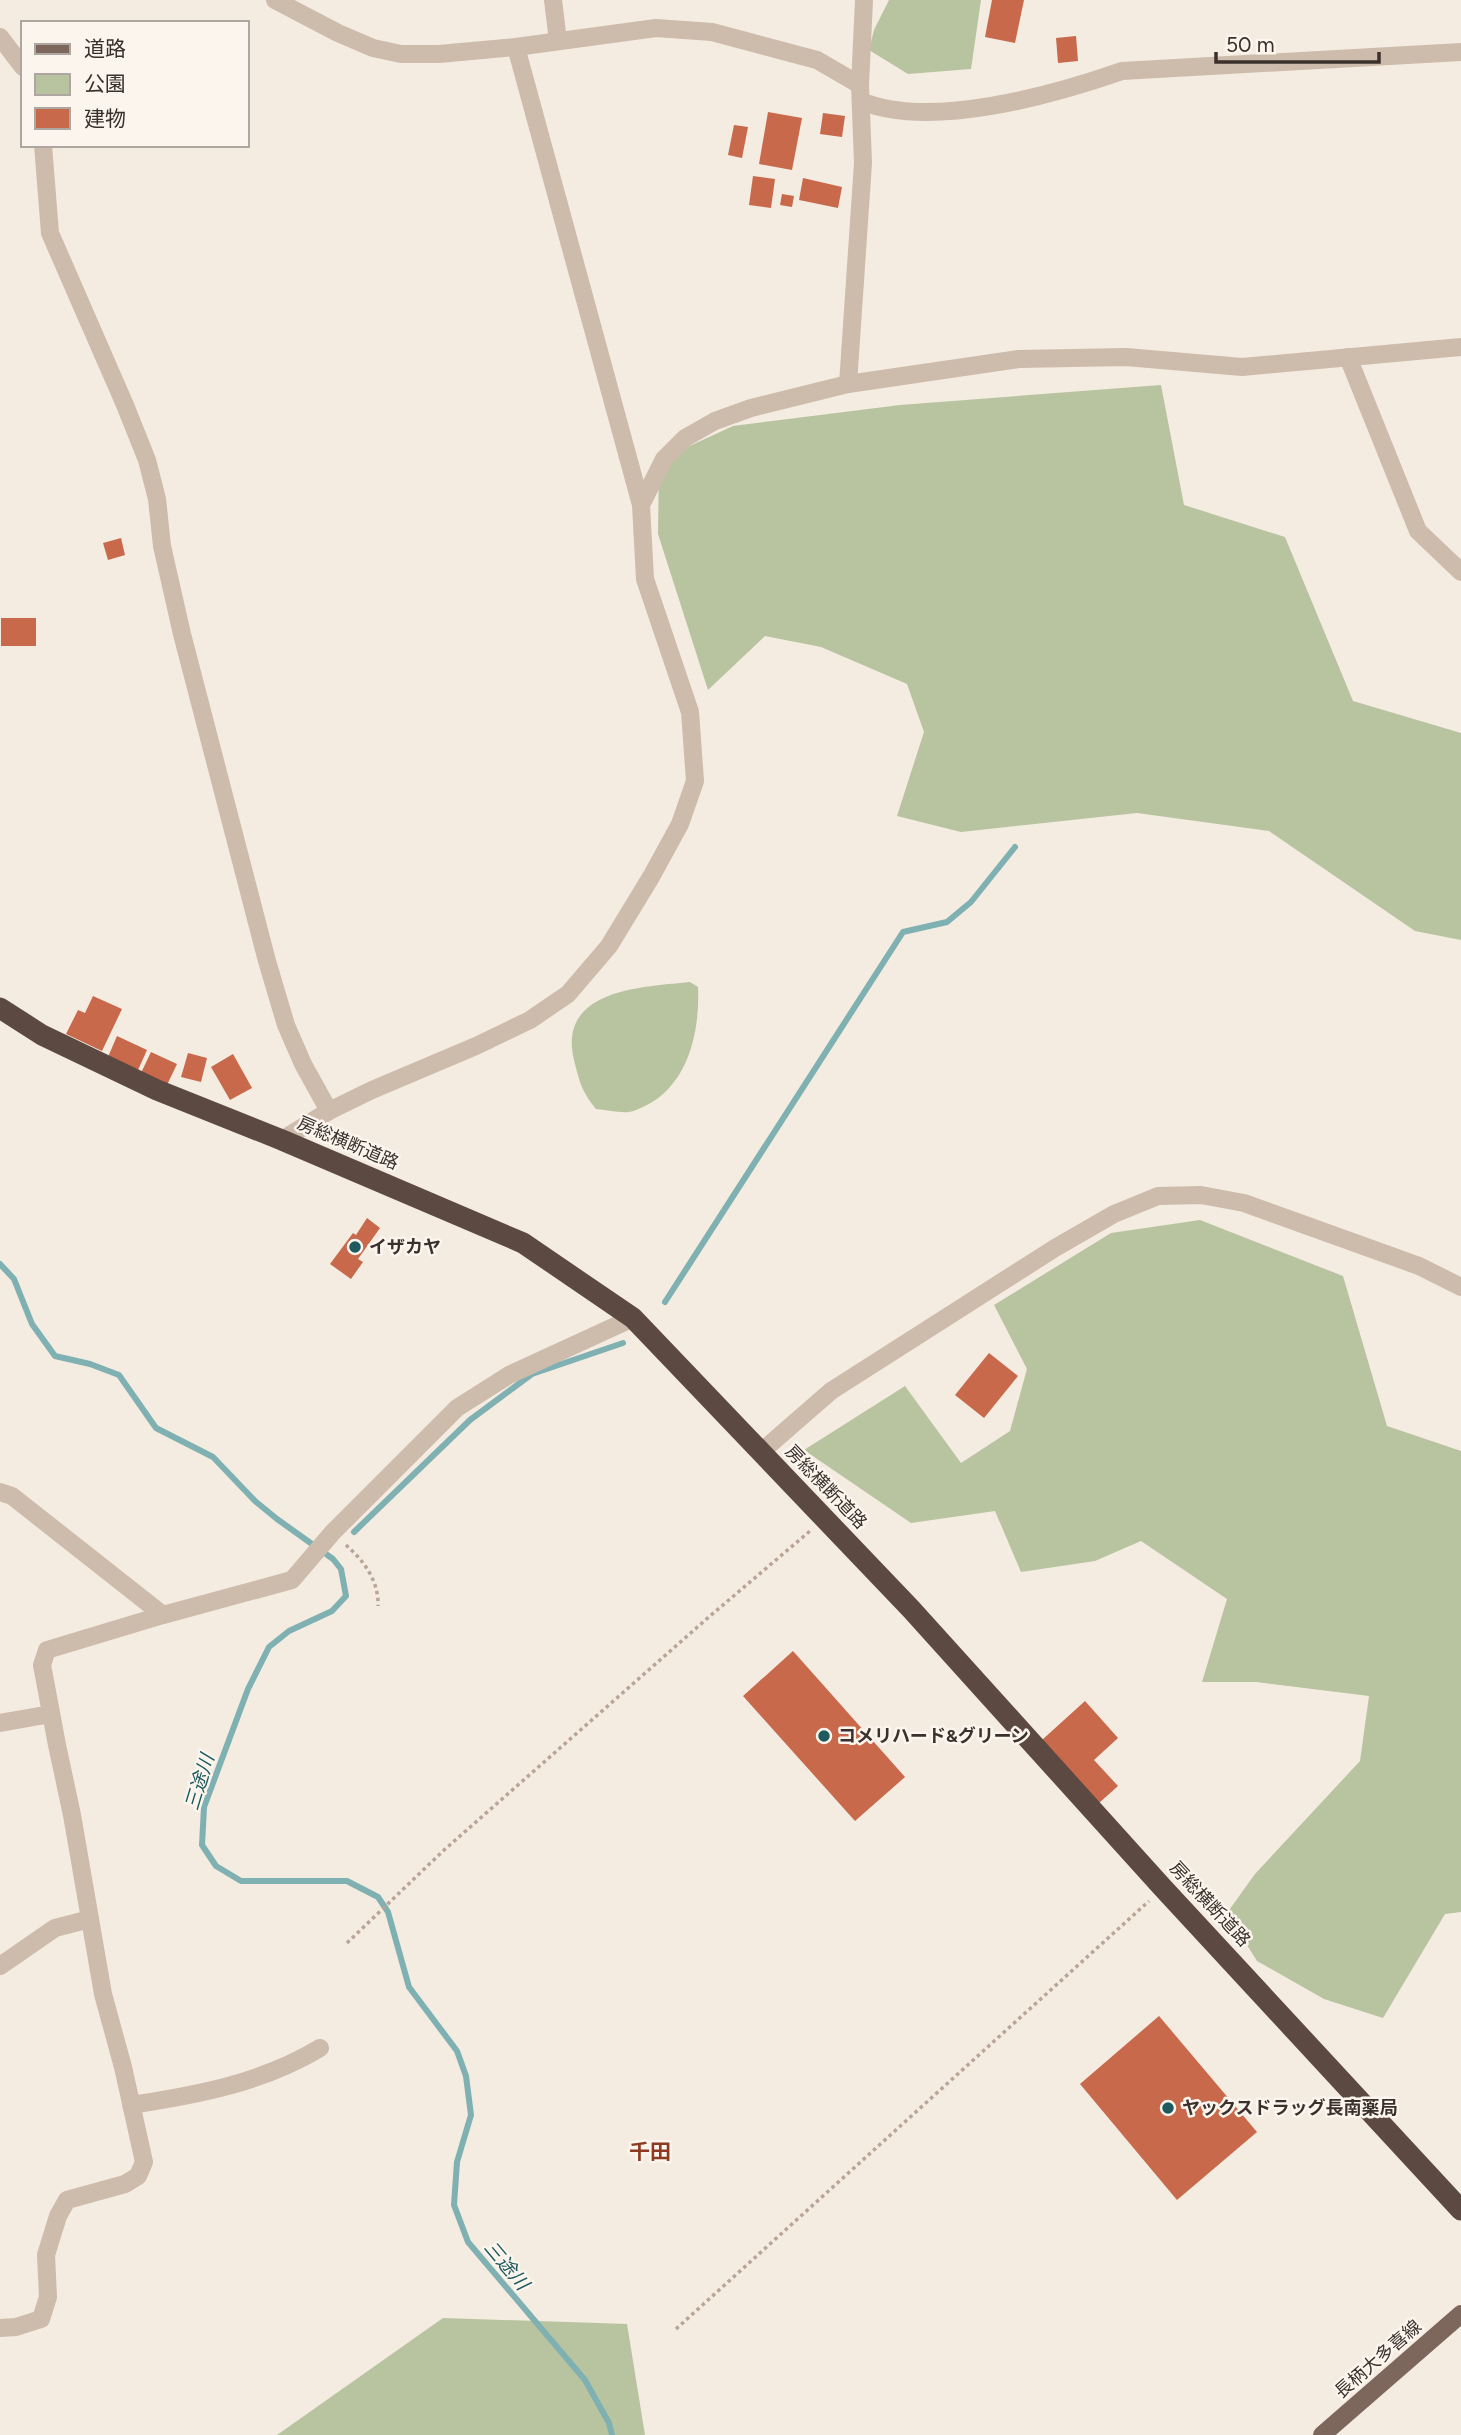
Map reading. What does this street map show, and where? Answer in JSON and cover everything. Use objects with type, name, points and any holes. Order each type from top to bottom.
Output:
[{"type":"highway","name":"房総横断道路","points":[[0,1008],[42,1035],[157,1090],[523,1243],[633,1318],[911,1609],[1163,1888],[1461,2210]]},
{"type":"main road","name":"長柄大多喜線","points":[[1322,2435],[1461,2314]]},
{"type":"street","points":[[275,0],[338,33],[373,48],[401,54],[439,54],[516,47],[656,28],[712,32],[817,60],[860,93],[871,105],[930,113],[985,107],[1079,86],[1122,71],[1461,52]]},
{"type":"street","points":[[553,0],[558,41]]},
{"type":"street","points":[[848,384],[863,163],[860,93],[864,0]]},
{"type":"street","points":[[0,37],[21,64]]},
{"type":"street","points":[[282,1140],[329,1111],[372,1090],[530,1020],[568,994],[609,946],[680,824],[695,781],[690,712],[645,579],[641,505],[516,47]]},
{"type":"street","points":[[43,147],[50,233],[147,460],[157,499],[162,546],[179,621],[267,961],[286,1025],[303,1064],[329,1111]]},
{"type":"street","points":[[641,505],[664,459],[685,438],[715,421],[751,408],[848,384],[1019,359],[1126,357],[1242,367],[1461,347]]},
{"type":"street","points":[[1348,356],[1418,531],[1461,572]]},
{"type":"street","points":[[761,1452],[831,1391],[1055,1248],[1114,1214],[1158,1196],[1201,1195],[1244,1203],[1419,1266],[1461,1287]]},
{"type":"street","points":[[0,2328],[16,2327],[41,2319],[48,2297],[46,2255],[58,2216],[67,2200],[125,2184],[138,2176],[144,2162],[123,2067],[103,1994],[72,1815],[42,1665],[47,1650],[292,1580],[335,1530],[457,1408],[509,1375],[633,1318]]},
{"type":"street","points":[[0,1492],[12,1496],[163,1615]]},
{"type":"street","points":[[0,1723],[51,1714]]},
{"type":"street","points":[[0,1966],[55,1928],[90,1919]]},
{"type":"street","points":[[131,2105],[190,2096],[253,2079],[280,2070],[320,2049]]},
{"type":"path","points":[[347,1943],[413,1880],[710,1616],[825,1519]]},
{"type":"path","points":[[335,1530],[376,1584],[379,1593],[378,1606]]},
{"type":"path","points":[[676,2329],[1163,1888]]},
{"type":"green space","points":[[889,0],[981,0],[971,69],[908,74],[869,50],[874,30]]},
{"type":"green space","points":[[1161,385],[1184,505],[1285,537],[1353,701],[1461,733],[1461,940],[1415,931],[1269,831],[1137,813],[961,832],[897,816],[924,732],[907,684],[821,647],[765,636],[708,690],[658,534],[659,460],[733,426],[900,405]]},
{"type":"green space","points":[[690,982],[698,987],[697,1021],[689,1055],[672,1085],[660,1097],[633,1111],[596,1109],[582,1086],[574,1060],[572,1036],[578,1019],[591,1005],[608,996],[649,986]]},
{"type":"green space","points":[[1200,1220],[1343,1276],[1387,1426],[1461,1451],[1461,1912],[1445,1914],[1383,2018],[1324,1999],[1257,1961],[1227,1913],[1255,1874],[1360,1761],[1369,1696],[1256,1682],[1202,1682],[1227,1599],[1141,1541],[1095,1561],[1021,1572],[995,1511],[911,1523],[804,1450],[905,1386],[961,1463],[1010,1431],[1027,1369],[994,1305],[1111,1233]]},
{"type":"green space","points":[[443,2318],[627,2324],[645,2435],[277,2435]]},
{"type":"building","points":[[992,0],[1024,0],[1015,43],[985,37]]},
{"type":"building","points":[[1076,36],[1078,61],[1058,63],[1056,38]]},
{"type":"building","points":[[768,112],[802,118],[792,170],[759,164]]},
{"type":"building","points":[[823,113],[845,116],[842,137],[820,134]]},
{"type":"building","points":[[734,125],[748,127],[742,158],[728,155]]},
{"type":"building","points":[[753,176],[775,179],[771,208],[749,205]]},
{"type":"building","points":[[803,178],[842,187],[838,208],[799,200]]},
{"type":"building","points":[[782,194],[794,196],[792,207],[780,205]]},
{"type":"building","points":[[121,538],[125,555],[108,560],[103,543]]},
{"type":"building","points":[[1,618],[36,618],[36,646],[1,646]]},
{"type":"building","points":[[93,996],[122,1009],[102,1051],[66,1034],[78,1010],[85,1013]]},
{"type":"building","points":[[117,1036],[147,1050],[138,1070],[108,1057]]},
{"type":"building","points":[[151,1052],[177,1064],[167,1085],[141,1073]]},
{"type":"building","points":[[188,1053],[207,1058],[201,1082],[181,1077]]},
{"type":"building","points":[[233,1054],[252,1088],[230,1100],[211,1067]]},
{"type":"building","name":"イザカヤ","points":[[367,1218],[380,1228],[358,1259],[363,1262],[351,1279],[330,1264]]},
{"type":"building","points":[[989,1353],[1018,1376],[984,1418],[955,1395]]},
{"type":"building","name":"コメリハード&グリーン","points":[[793,1651],[905,1777],[855,1821],[743,1696]]},
{"type":"building","points":[[1085,1701],[1118,1738],[1094,1760],[1118,1786],[1099,1803],[1042,1740]]},
{"type":"building","name":"ヤックスドラッグ長南薬局","points":[[1159,2016],[1257,2132],[1177,2200],[1080,2084]]},
{"type":"waterway","points":[[665,1302],[903,932],[947,922],[971,902],[1015,847]]},
{"type":"waterway","name":"三途川","points":[[0,1264],[14,1279],[32,1324],[55,1356],[90,1364],[119,1375],[156,1428],[213,1457],[255,1501],[333,1559],[341,1569],[346,1596],[332,1611],[289,1631],[269,1647],[248,1689],[204,1807],[202,1845],[216,1866],[241,1881],[347,1881],[378,1897],[388,1912],[409,1987],[457,2051],[466,2076],[471,2115],[457,2162],[454,2205],[468,2242],[585,2380],[609,2423],[612,2435]]},
{"type":"waterway","points":[[354,1532],[470,1420],[532,1374],[623,1343]]},
{"type":"place","name":"イザカヤ","points":[[355,1247]]},
{"type":"place","name":"コメリハード&グリーン","points":[[824,1736]]},
{"type":"place","name":"ヤックスドラッグ長南薬局","points":[[1168,2108]]},
{"type":"district","name":"千田","points":[[650,2152]]}]
